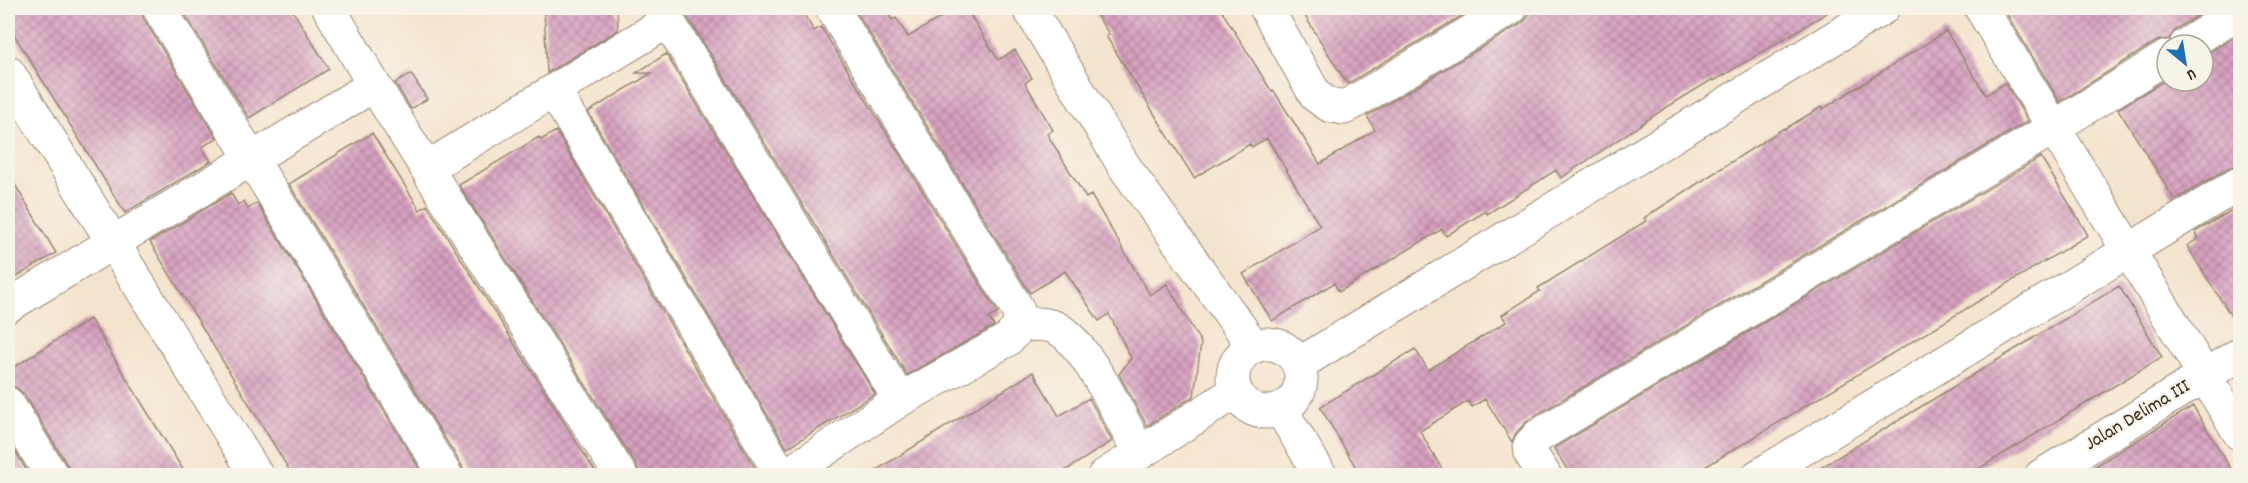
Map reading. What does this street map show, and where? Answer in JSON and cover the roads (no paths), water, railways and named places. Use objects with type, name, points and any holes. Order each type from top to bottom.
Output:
[{"type":"street","points":[[159,8],[446,476]]},
{"type":"street","points":[[329,8],[374,85],[621,476]]},
{"type":"street","points":[[832,8],[1017,308],[1022,325]]},
{"type":"street","points":[[1029,8],[1124,166],[1254,347]]},
{"type":"street","points":[[1266,8],[1316,96],[1329,105],[1344,108],[1511,8]]},
{"type":"street","points":[[1299,364],[1883,8]]},
{"type":"street","points":[[1981,8],[2241,434]]},
{"type":"street","points":[[2205,33],[2241,11]]},
{"type":"street","points":[[427,168],[554,90],[664,14],[900,400]]},
{"type":"street","points":[[1545,476],[1530,454],[1530,446],[1538,436],[2053,128],[2155,64]]},
{"type":"street","points":[[8,72],[257,476]]},
{"type":"street","points":[[8,306],[374,85]]},
{"type":"street","points":[[554,90],[783,476],[900,400],[1007,340],[1022,325],[1054,326],[1075,342],[1107,393],[1139,453]]},
{"type":"street","points":[[1758,476],[2241,183]]},
{"type":"street","points":[[1267,344],[1280,346],[1291,353],[1299,364],[1302,377],[1299,391],[1292,402],[1281,410],[1268,413],[1254,410],[1243,403],[1235,392],[1233,379],[1235,366],[1242,354],[1254,347],[1267,344]]},
{"type":"street","name":"Jalan Delima III","points":[[2041,476],[2241,354]]},
{"type":"street","points":[[1104,476],[1235,392]]},
{"type":"street","points":[[8,405],[52,476]]},
{"type":"street","points":[[1281,410],[1321,476]]}]
